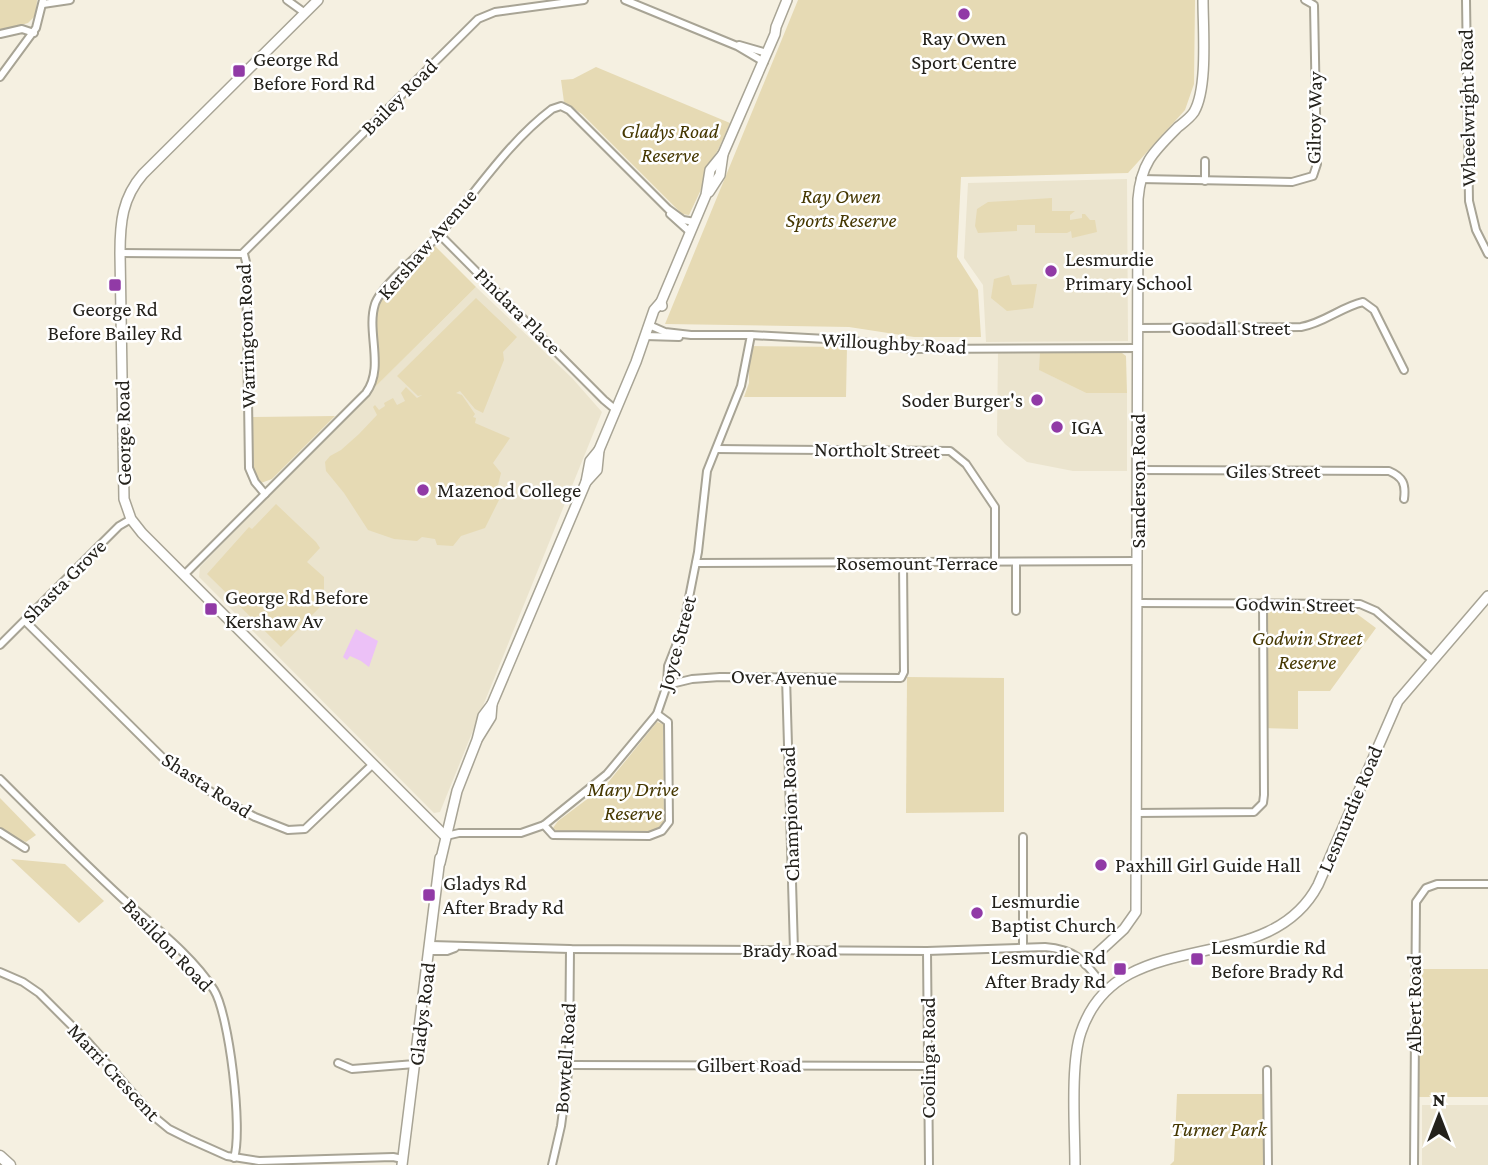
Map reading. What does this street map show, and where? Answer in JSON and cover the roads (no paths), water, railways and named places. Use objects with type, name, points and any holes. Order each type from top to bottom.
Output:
[{"type":"main road","points":[[0,1156],[10,1165]]},
{"type":"street","points":[[0,77],[33,33],[39,22],[43,2],[70,0]]},
{"type":"street","points":[[287,0],[305,13]]},
{"type":"street","name":"George Road","points":[[131,519],[124,499],[123,484],[120,253],[122,213],[135,184],[318,0]]},
{"type":"street","name":"Bailey Road","points":[[243,253],[478,19],[495,12],[584,0]]},
{"type":"street","points":[[625,0],[763,57]]},
{"type":"street","points":[[648,9],[651,0]]},
{"type":"street","name":"Gladys Road","points":[[403,1162],[449,805],[477,740],[491,717],[492,704],[586,482],[590,461],[599,450],[662,305],[706,195],[711,169],[723,154],[763,57],[777,31],[776,27],[787,0]]},
{"type":"street","name":"Sanderson Road","points":[[1086,964],[1124,929],[1136,912],[1138,200],[1140,179],[1153,151],[1194,113],[1202,87],[1203,0]]},
{"type":"street","name":"Gilroy Way","points":[[1140,179],[1292,182],[1313,176],[1317,164],[1314,5],[1306,0]]},
{"type":"street","name":"Wheelwright Road","points":[[1466,0],[1469,201],[1476,230],[1488,254]]},
{"type":"street","points":[[0,34],[22,29],[33,33]]},
{"type":"street","name":"Kershaw Avenue","points":[[184,575],[369,389],[373,378],[376,303],[439,234],[502,157],[548,111],[558,106],[569,110],[690,232]]},
{"type":"street","points":[[1205,160],[1205,181]]},
{"type":"street","name":"Kershaw Avenue","points":[[668,209],[684,220],[695,222]]},
{"type":"street","name":"Pindara Place","points":[[439,234],[596,389],[608,398],[620,399]]},
{"type":"street","name":"Warrington Road","points":[[120,253],[243,253],[246,262],[249,468],[265,495]]},
{"type":"street","name":"Goodall Street","points":[[1138,328],[1301,327],[1314,325],[1352,304],[1363,302],[1374,310],[1404,370]]},
{"type":"street","name":"Willoughby Road","points":[[651,326],[665,332],[691,335]]},
{"type":"street","name":"Willoughby Road","points":[[646,337],[751,335],[845,340],[913,349],[1139,348]]},
{"type":"street","name":"Joyce Street","points":[[444,830],[521,833],[544,825],[607,774],[657,714],[667,685],[668,666],[684,628],[696,563],[707,471],[741,386],[751,335]]},
{"type":"street","name":"Pindara Place","points":[[596,389],[616,410]]},
{"type":"street","name":"Northolt Street","points":[[718,449],[950,451],[966,464],[995,507],[995,563]]},
{"type":"street","name":"Giles Street","points":[[1138,470],[1389,471],[1403,482],[1404,499]]},
{"type":"street","points":[[131,519],[429,821],[444,830]]},
{"type":"street","name":"Shasta Grove","points":[[0,645],[119,526],[131,519]]},
{"type":"street","name":"Rosemount Terrace","points":[[696,563],[1138,561]]},
{"type":"street","name":"Over Avenue","points":[[667,685],[704,677],[901,678],[904,672],[903,563]]},
{"type":"street","points":[[1016,563],[1016,611]]},
{"type":"street","name":"Lesmurdie Road","points":[[1075,1165],[1078,1044],[1087,1019],[1107,990],[1142,967],[1258,938],[1277,929],[1293,916],[1318,885],[1398,701],[1488,596]]},
{"type":"street","name":"Godwin Street","points":[[1137,603],[1367,606],[1432,660]]},
{"type":"street","points":[[1137,813],[1254,813],[1263,803],[1263,603]]},
{"type":"street","name":"Shasta Road","points":[[25,621],[166,761],[223,800],[255,817],[288,830],[305,829],[373,764]]},
{"type":"street","name":"Champion Road","points":[[786,677],[794,950]]},
{"type":"street","points":[[544,825],[553,835],[649,836],[662,831],[669,822],[668,722],[657,714]]},
{"type":"street","name":"Basildon Road","points":[[0,779],[72,851],[175,946],[216,992],[224,1015],[235,1095],[238,1141],[234,1158]]},
{"type":"street","points":[[0,832],[24,848]]},
{"type":"street","points":[[1023,837],[1023,947]]},
{"type":"street","name":"Albert Road","points":[[1414,1165],[1416,902],[1426,888],[1437,884],[1488,884]]},
{"type":"street","name":"Brady Road","points":[[430,948],[447,951],[456,947],[928,951],[1023,947],[1068,950],[1086,964],[1107,990]]},
{"type":"street","name":"Bowtell Road","points":[[552,1165],[561,1125],[569,1065],[570,949]]},
{"type":"street","name":"Coolinga Road","points":[[928,951],[929,1165]]},
{"type":"street","name":"Marri Crescent","points":[[0,972],[29,985],[43,997],[87,1041],[160,1123],[189,1139],[234,1158],[264,1161],[389,1157],[403,1162]]},
{"type":"street","points":[[338,1063],[352,1069],[416,1064]]},
{"type":"street","name":"Gilbert Road","points":[[569,1065],[928,1066]]},
{"type":"street","points":[[1267,1070],[1268,1165]]},
{"type":"place","name":"Ray Owen Sport Centre","points":[[964,14]]},
{"type":"place","name":"George Rd Before Ford Rd","points":[[239,71]]},
{"type":"place","name":"Lesmurdie Primary School","points":[[1051,271]]},
{"type":"place","name":"George Rd Before Bailey Rd","points":[[115,285]]},
{"type":"place","name":"Soder Burger's","points":[[1037,400]]},
{"type":"place","name":"IGA","points":[[1057,427]]},
{"type":"place","name":"Mazenod College","points":[[423,490]]},
{"type":"place","name":"George Rd Before Kershaw Av","points":[[211,609]]},
{"type":"place","name":"Paxhill Girl Guide Hall","points":[[1101,865]]},
{"type":"place","name":"Gladys Rd After Brady Rd","points":[[429,895]]},
{"type":"place","name":"Lesmurdie Baptist Church","points":[[977,913]]},
{"type":"place","name":"Lesmurdie Rd Before Brady Rd","points":[[1197,959]]},
{"type":"place","name":"Lesmurdie Rd After Brady Rd","points":[[1120,969]]},
{"type":"park label","name":"Gladys Road Reserve","points":[[670,143]]},
{"type":"park label","name":"Ray Owen Sports Reserve","points":[[841,208]]},
{"type":"park label","name":"Godwin Street Reserve","points":[[1307,650]]},
{"type":"park label","name":"Mary Drive Reserve","points":[[633,801]]},
{"type":"park label","name":"Turner Park","points":[[1219,1129]]}]
